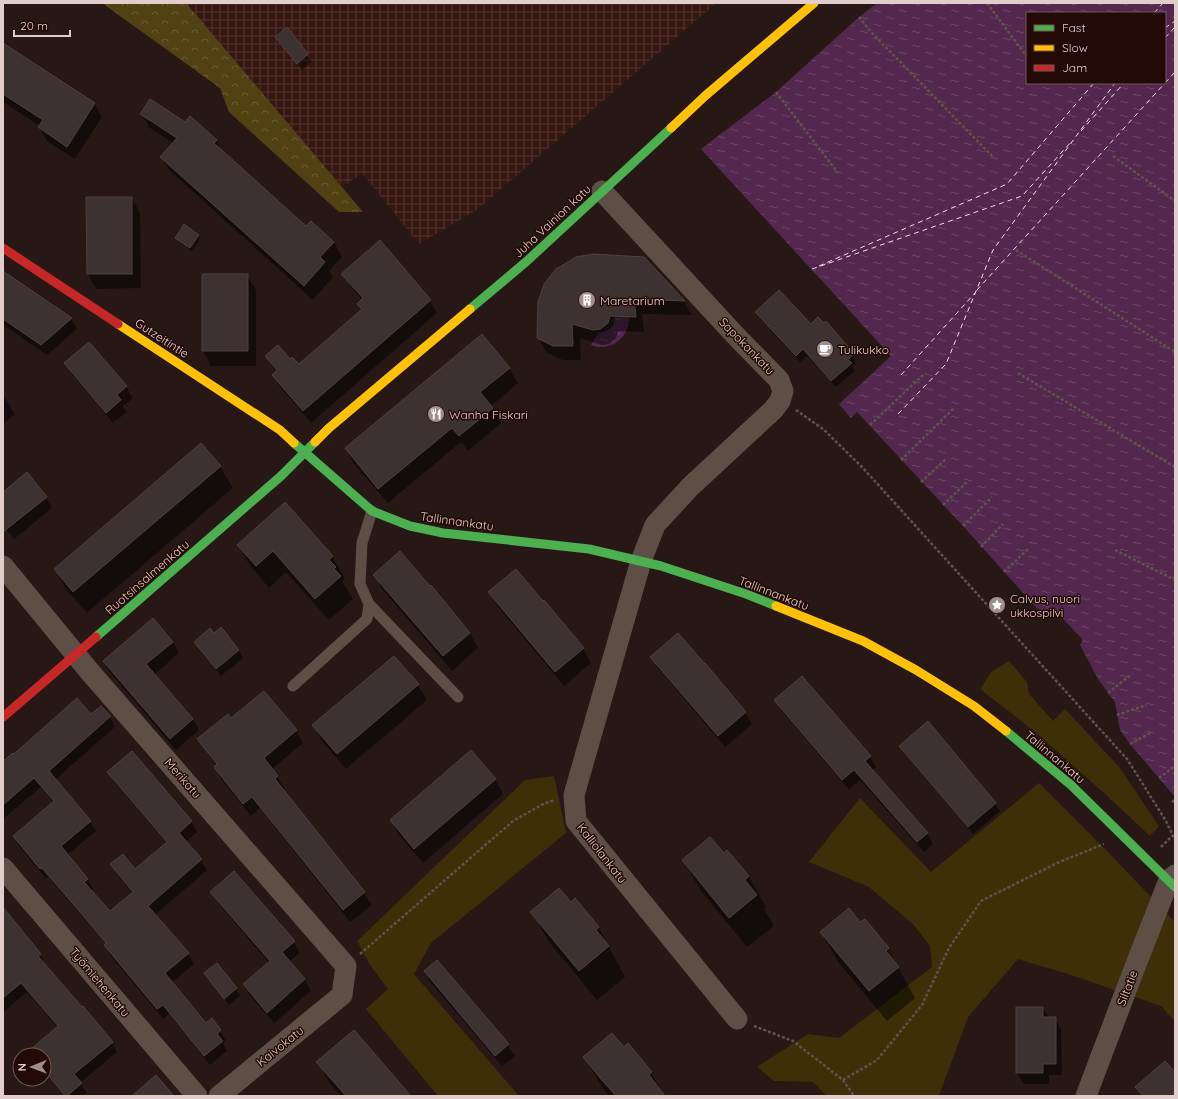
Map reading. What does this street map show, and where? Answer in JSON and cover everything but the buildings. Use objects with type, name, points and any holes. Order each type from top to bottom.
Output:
[{"type":"street","name":"Juha Vainion katu","points":[[304,453],[329,428],[527,261],[705,96],[814,3]]},
{"type":"street","name":"Sapokankatu","points":[[602,191],[735,335],[779,380],[783,391],[780,401]]},
{"type":"street","name":"Gutzeitintie","points":[[3,248],[280,430],[304,453]]},
{"type":"street","points":[[641,561],[655,525],[690,487],[773,410],[780,401]]},
{"type":"street","name":"Tallinnankatu","points":[[304,453],[372,510],[410,526],[443,533],[589,549],[661,566],[746,594],[863,641],[916,670],[974,706],[1071,785],[1123,836],[1173,881]]},
{"type":"street","name":"Ruotsinsalmenkatu","points":[[3,717],[281,476],[304,453]]},
{"type":"street","name":"Kalliolankatu","points":[[641,561],[574,795],[576,821],[737,1019]]},
{"type":"street","name":"Merikatu","points":[[3,566],[76,655],[346,966]]},
{"type":"street","name":"Työmiehenkatu","points":[[3,868],[197,1096]]},
{"type":"street","name":"Siltatie","points":[[1086,1096],[1133,972],[1173,881]]},
{"type":"street","name":"Kaivokatu","points":[[219,1096],[342,995],[346,966]]},
{"type":"lane","points":[[372,510],[362,543],[360,584],[369,604],[458,697]]},
{"type":"lane","points":[[293,686],[367,619],[369,604]]},
{"type":"path","points":[[987,3],[1026,56]]},
{"type":"path","points":[[859,17],[871,32],[992,156]]},
{"type":"path","points":[[776,92],[838,173]]},
{"type":"path","points":[[1113,156],[1175,201]]},
{"type":"path","points":[[1016,250],[1175,352]]},
{"type":"path","points":[[870,425],[925,373]]},
{"type":"path","points":[[1018,373],[1175,467]]},
{"type":"path","points":[[780,401],[793,408],[823,429],[862,467],[1121,753],[1166,821],[1175,840]]},
{"type":"path","points":[[901,460],[954,408]]},
{"type":"path","points":[[921,482],[946,459]]},
{"type":"path","points":[[943,504],[968,481]]},
{"type":"path","points":[[963,526],[992,497]]},
{"type":"path","points":[[981,547],[1003,524]]},
{"type":"path","points":[[1004,572],[1029,548]]},
{"type":"path","points":[[1115,550],[1175,580]]},
{"type":"path","points":[[1108,693],[1132,674]]},
{"type":"path","points":[[1117,715],[1146,705]]},
{"type":"path","points":[[1130,744],[1152,732]]},
{"type":"path","points":[[1159,778],[1175,766]]},
{"type":"path","points":[[346,966],[513,821],[543,804],[574,795]]},
{"type":"path","points":[[843,1080],[877,1060],[922,1005],[949,948],[981,901],[1057,863],[1123,836]]},
{"type":"path","points":[[737,1019],[793,1041],[843,1080],[854,1096]]},
{"type":"shaded area","points":[[172,3],[716,3],[478,209],[419,244],[362,173],[336,192]]},
{"type":"shaded area","points":[[1009,661],[1027,682],[1029,694],[1053,721],[1065,709],[1120,768],[1159,826],[1150,836],[1034,731],[980,689],[991,672]]},
{"type":"shaded area","points":[[554,776],[566,833],[431,943],[414,974],[519,1096],[438,1096],[366,1009],[388,989],[370,965],[357,941],[525,780]]},
{"type":"shaded area","points":[[1039,783],[1175,922],[1175,1022],[1161,1006],[1071,975],[1018,959],[968,1017],[939,1096],[827,1096],[813,1082],[774,1081],[757,1067],[808,1034],[839,1038],[932,967],[930,946],[913,924],[869,887],[809,862],[860,798],[931,872]]},
{"type":"green space","points":[[102,3],[186,3],[363,212],[339,212],[229,112],[220,88]]},
{"type":"water","points":[[877,3],[1175,3],[1175,797],[1120,730],[1115,702],[1098,679],[1080,645],[1083,640],[1053,608],[1043,615],[857,412],[851,418],[839,404],[891,356],[701,149],[776,92],[859,17]]},
{"type":"water","points":[[615,317],[629,317],[626,331],[618,342],[605,347],[591,345],[598,333],[608,330],[614,324]]},
{"type":"ferry route","points":[[1155,12],[1163,3]]},
{"type":"ferry route","points":[[1166,27],[1175,21]]},
{"type":"ferry route","points":[[1166,37],[1175,27]]},
{"type":"ferry route","points":[[1166,82],[1175,72]]},
{"type":"ferry route","points":[[819,266],[1007,184],[1093,84]]},
{"type":"ferry route","points":[[898,414],[946,364],[993,250],[1114,84]]},
{"type":"ferry route","points":[[1081,131],[1123,84]]},
{"type":"ferry route","points":[[977,290],[1164,84]]},
{"type":"ferry route","points":[[812,269],[1022,196],[1072,141]]},
{"type":"ferry route","points":[[901,375],[975,293]]},
{"type":"traffic: fast","points":[[470,309],[527,261],[671,128]]},
{"type":"traffic: fast","points":[[96,637],[281,476],[315,442]]},
{"type":"traffic: fast","points":[[294,443],[372,511],[410,526],[443,533],[589,549],[661,566],[746,594],[776,606]]},
{"type":"traffic: fast","points":[[1006,731],[1071,785],[1175,887]]},
{"type":"traffic: slow","points":[[671,128],[705,96],[814,3]]},
{"type":"traffic: slow","points":[[315,442],[329,428],[470,309]]},
{"type":"traffic: slow","points":[[118,324],[280,430],[294,443]]},
{"type":"traffic: slow","points":[[776,606],[863,641],[916,670],[974,706],[1006,731]]},
{"type":"traffic: jam","points":[[3,248],[118,324]]},
{"type":"traffic: jam","points":[[3,717],[96,637]]},
{"type":"place","name":"Maretarium","points":[[587,300]]},
{"type":"place","name":"Tulikukko","points":[[825,349]]},
{"type":"place","name":"Wanha Fiskari","points":[[436,414]]},
{"type":"place","name":"Calvus, nuori ukkospilvi","points":[[997,605]]}]
